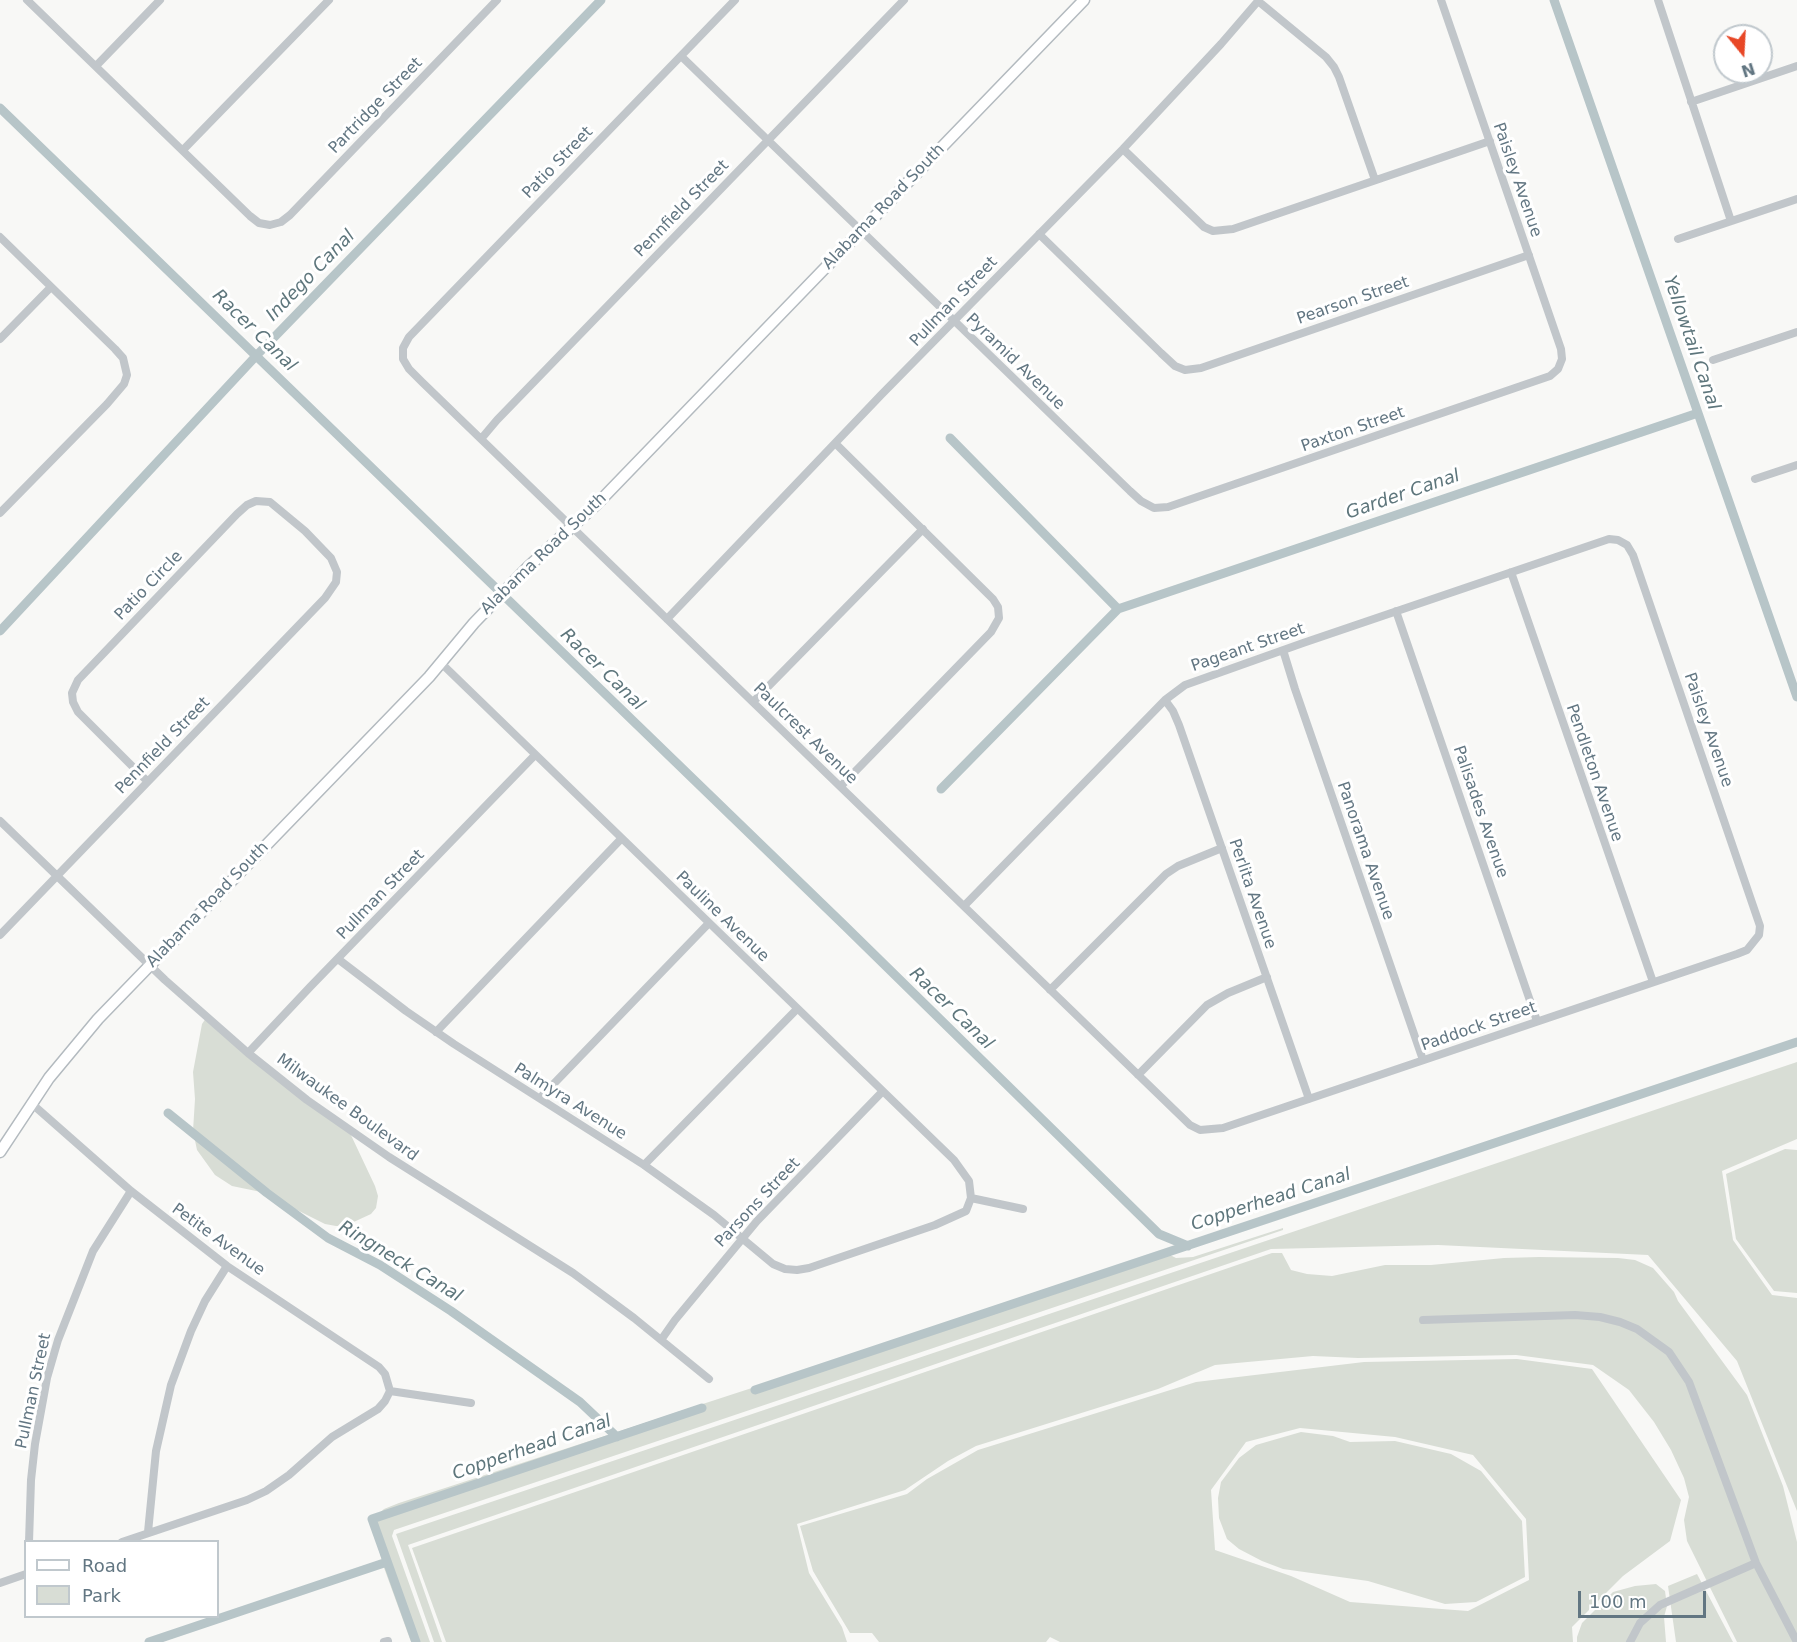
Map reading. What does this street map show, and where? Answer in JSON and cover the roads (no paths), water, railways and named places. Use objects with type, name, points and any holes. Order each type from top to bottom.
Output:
[{"type":"street","points":[[27,0],[183,150],[329,0]]},
{"type":"street","points":[[96,66],[160,0]]},
{"type":"street","name":"Partridge Street","points":[[183,150],[259,223],[270,225],[281,222],[497,0]]},
{"type":"street","name":"Patio Street","points":[[403,348],[409,337],[735,0]]},
{"type":"street","name":"Pennfield Street","points":[[481,439],[496,420],[904,0]]},
{"type":"street","name":"Alabama Road South","points":[[0,1152],[31,1103],[75,1044],[441,663],[516,579],[572,528],[1084,0]]},
{"type":"street","name":"Paisley Avenue","points":[[1441,0],[1561,349],[1562,359],[1558,369]]},
{"type":"street","points":[[1658,0],[1731,220]]},
{"type":"street","points":[[1258,1],[1326,57],[1334,67],[1375,180]]},
{"type":"street","name":"Pullman Street","points":[[667,619],[1123,148],[1221,44],[1258,1]]},
{"type":"street","name":"Pyramid Avenue","points":[[681,56],[1130,491],[1141,501],[1154,508]]},
{"type":"street","points":[[1691,102],[1797,66]]},
{"type":"street","points":[[1123,148],[1204,227],[1213,231],[1233,229],[1490,141]]},
{"type":"street","points":[[1678,239],[1797,199]]},
{"type":"street","name":"Pearson Street","points":[[1039,234],[1161,353],[1175,366],[1185,370],[1201,368],[1528,255]]},
{"type":"street","points":[[0,237],[123,358],[127,375],[123,384],[107,404],[0,513]]},
{"type":"street","points":[[0,339],[51,287]]},
{"type":"street","points":[[1713,360],[1797,332]]},
{"type":"street","name":"Paulcrest Avenue","points":[[403,348],[404,360],[409,369],[1138,1075],[1190,1125],[1200,1130]]},
{"type":"street","name":"Paxton Street","points":[[1154,508],[1168,507],[1208,494],[1550,376],[1558,369]]},
{"type":"street","points":[[836,444],[993,599],[998,608],[999,618],[991,632],[841,786]]},
{"type":"street","points":[[1755,479],[1797,465]]},
{"type":"street","name":"Patio Circle","points":[[147,781],[78,712],[73,702],[72,693],[78,680],[90,666],[229,522],[256,501],[270,502],[279,507],[324,550],[331,558],[337,572]]},
{"type":"street","points":[[753,702],[922,530]]},
{"type":"street","name":"Paisley Avenue","points":[[1618,540],[1627,546],[1633,555],[1758,916],[1760,935]]},
{"type":"street","name":"Pageant Street","points":[[964,906],[1165,700],[1185,685],[1599,541],[1618,540]]},
{"type":"street","name":"Pennfield Street","points":[[0,935],[325,598],[336,582],[337,572]]},
{"type":"street","name":"Pendleton Avenue","points":[[1511,572],[1653,982]]},
{"type":"street","name":"Palisades Avenue","points":[[1396,611],[1538,1022]]},
{"type":"street","name":"Panorama Avenue","points":[[1283,650],[1423,1060]]},
{"type":"street","name":"Pauline Avenue","points":[[441,663],[961,1168],[969,1182],[971,1198]]},
{"type":"street","name":"Perlita Avenue","points":[[1165,700],[1179,725],[1309,1099]]},
{"type":"street","name":"Pullman Street","points":[[248,1053],[535,756]]},
{"type":"street","name":"Milwaukee Boulevard","points":[[0,821],[165,980],[248,1053],[351,1132],[573,1273],[708,1379]]},
{"type":"street","points":[[436,1032],[621,839]]},
{"type":"street","points":[[1050,990],[1166,874],[1185,863],[1222,848]]},
{"type":"street","points":[[540,1098],[709,923]]},
{"type":"street","name":"Paddock Street","points":[[1200,1130],[1223,1128],[1747,950],[1760,935]]},
{"type":"street","name":"Palmyra Avenue","points":[[338,959],[436,1032],[644,1165],[743,1238],[773,1264],[785,1269],[809,1268],[935,1226],[966,1210],[971,1198]]},
{"type":"street","points":[[1138,1075],[1207,1005],[1228,993],[1267,977]]},
{"type":"street","points":[[644,1165],[797,1009]]},
{"type":"street","name":"Parsons Street","points":[[661,1340],[743,1238],[882,1092]]},
{"type":"street","name":"Petite Avenue","points":[[31,1103],[131,1191],[227,1266],[380,1366],[390,1391]]},
{"type":"street","name":"Pullman Street","points":[[29,1540],[34,1444],[47,1378],[58,1340],[93,1251],[131,1191]]},
{"type":"street","points":[[971,1198],[1023,1209]]},
{"type":"street","points":[[148,1532],[159,1436],[171,1385],[190,1331],[205,1301],[227,1266]]},
{"type":"street","points":[[1424,1320],[1575,1315],[1600,1317],[1620,1322],[1654,1340],[1669,1352],[1689,1382],[1756,1563],[1797,1642]]},
{"type":"street","points":[[127,1540],[247,1500],[266,1491],[289,1475],[332,1437],[378,1409],[390,1391],[471,1403]]},
{"type":"street","points":[[1630,1642],[1640,1623],[1660,1605],[1756,1563]]},
{"type":"street","points":[[0,1583],[24,1575]]},
{"type":"waterway","name":"Indego Canal","points":[[0,631],[256,356],[601,0]]},
{"type":"waterway","name":"Yellowtail Canal","points":[[1554,0],[1797,697]]},
{"type":"waterway","name":"Racer Canal","points":[[0,108],[845,926],[1159,1234],[1188,1246]]},
{"type":"waterway","name":"Garder Canal","points":[[941,789],[1118,609],[1698,413]]},
{"type":"waterway","name":"Garder Canal","points":[[950,438],[1118,609]]},
{"type":"waterway","name":"Copperhead Canal","points":[[755,1390],[1797,1042]]},
{"type":"waterway","name":"Ringneck Canal","points":[[168,1113],[267,1193],[328,1238],[380,1265],[451,1311],[580,1402],[617,1437]]},
{"type":"waterway","name":"Copperhead Canal","points":[[416,1642],[372,1519],[702,1408]]},
{"type":"waterway","points":[[149,1642],[387,1562]]}]
